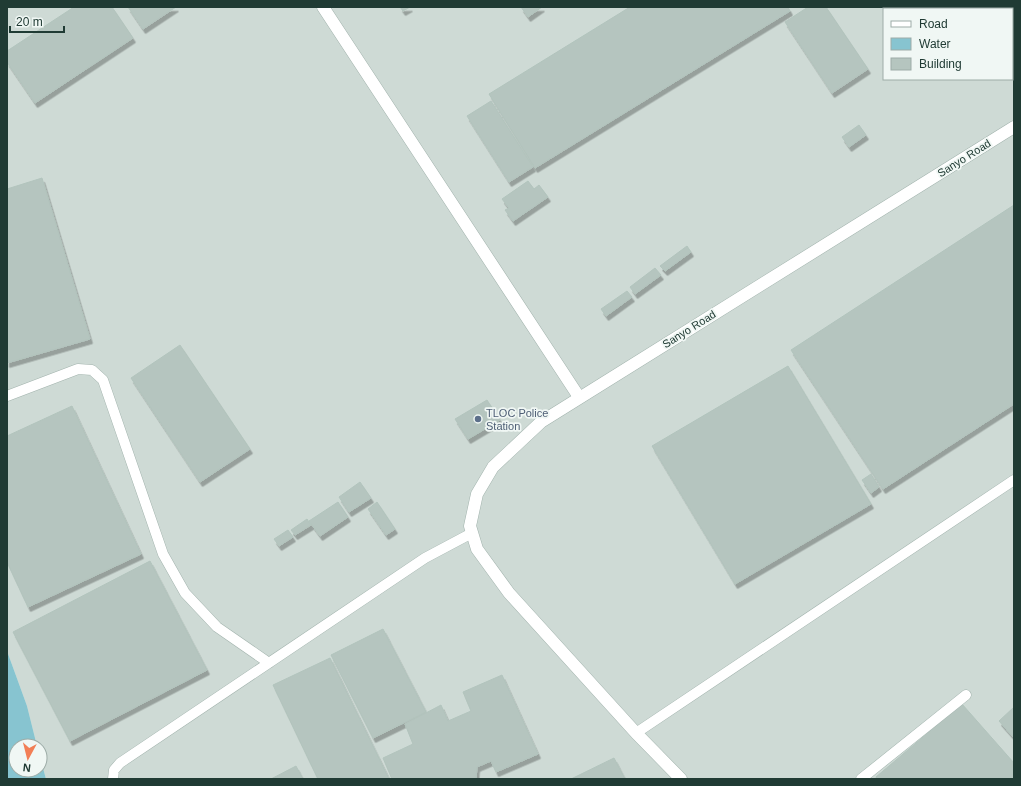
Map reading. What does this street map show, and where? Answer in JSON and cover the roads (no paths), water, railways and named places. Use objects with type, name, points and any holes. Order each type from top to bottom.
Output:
[{"type":"street","points":[[324,7],[579,397]]},
{"type":"street","name":"Sanyo Road","points":[[681,779],[636,733],[509,593],[477,549],[470,526],[477,494],[493,467],[541,422],[1014,127]]},
{"type":"lane","points":[[7,396],[78,369],[92,370],[103,380],[163,554],[185,592],[216,627],[269,663]]},
{"type":"lane","points":[[636,733],[1014,480]]},
{"type":"lane","points":[[113,779],[114,770],[120,763],[425,558],[472,533]]},
{"type":"lane","points":[[860,779],[966,694]]},
{"type":"water","points":[[7,651],[27,706],[35,738],[8,738],[8,778],[46,779],[7,779]]},
{"type":"place","name":"TLOC Police Station","points":[[478,419]]}]
